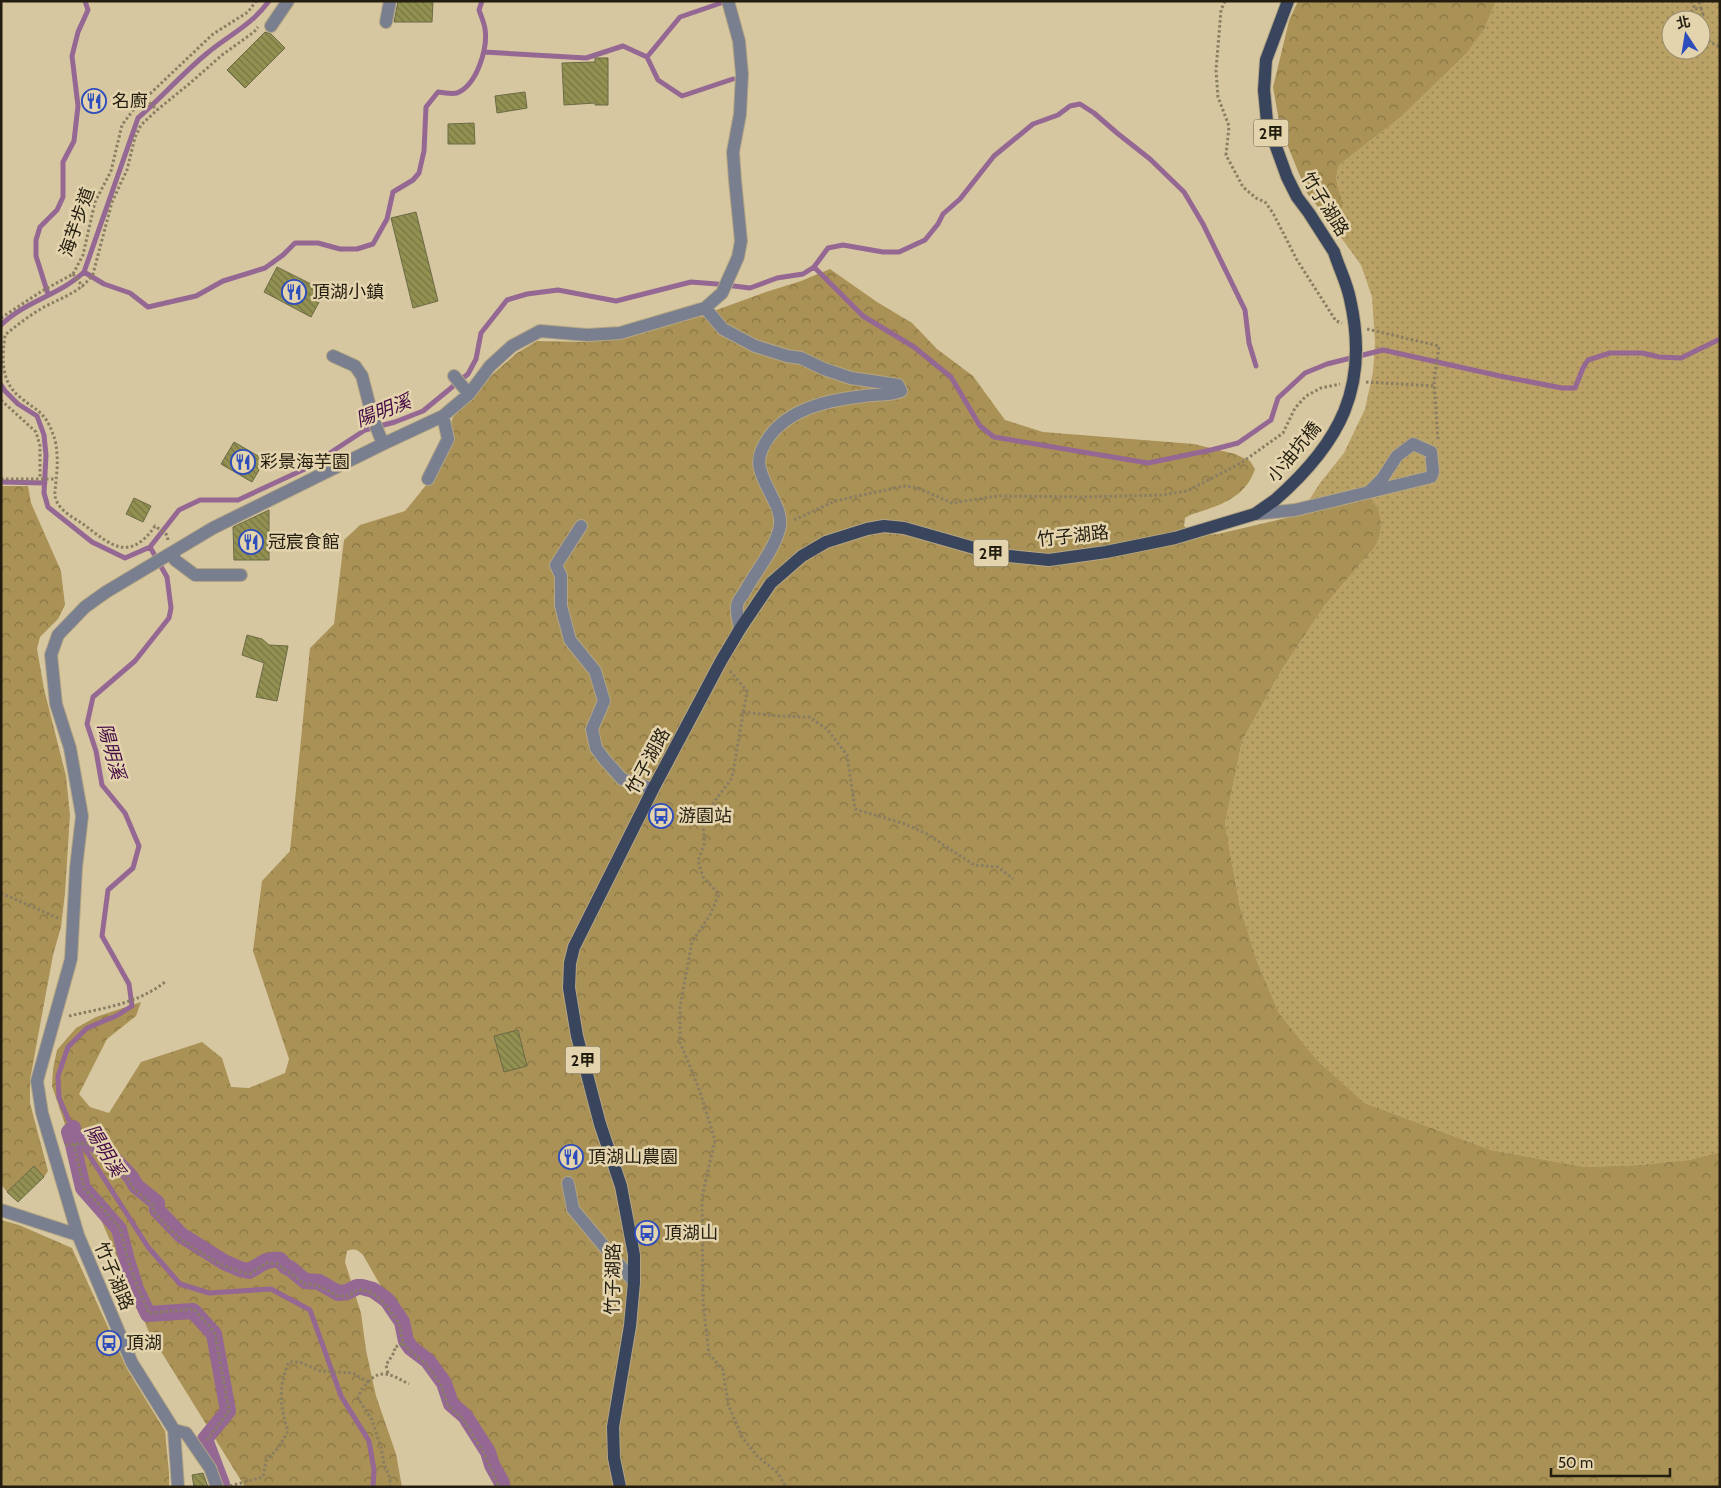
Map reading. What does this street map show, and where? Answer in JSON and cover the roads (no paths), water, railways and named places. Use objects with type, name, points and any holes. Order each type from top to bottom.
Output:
[{"type":"main road","name":"竹子湖路","points":[[1288,1],[1266,60],[1264,90],[1267,122],[1287,177],[1334,252]]},
{"type":"main road","name":"小油坑橋","points":[[1275,500],[1298,480],[1322,451],[1339,425],[1354,382],[1356,328],[1350,297],[1334,252]]},
{"type":"main road","name":"竹子湖路","points":[[620,1487],[614,1458],[614,1427],[630,1326],[634,1282],[634,1254],[620,1186],[600,1124],[577,1036],[570,988],[570,963],[574,947],[652,789],[740,629],[771,584],[802,556],[826,542],[867,529],[884,526],[904,528],[999,555],[1049,560],[1106,552],[1175,538],[1255,514],[1275,500]]},
{"type":"street","points":[[265,26],[288,1]]},
{"type":"street","points":[[386,22],[390,1]]},
{"type":"street","points":[[78,1235],[42,1113],[37,1081],[70,959],[78,839],[82,816],[70,748],[56,704],[51,655],[58,635],[85,608],[106,592],[213,528],[381,439],[443,416],[469,394],[490,366],[504,353],[512,346],[540,331],[586,336],[620,333],[705,308],[722,293],[738,257],[741,241],[734,152],[740,114],[742,74],[739,41],[728,1]]},
{"type":"street","points":[[705,308],[723,329],[755,346],[787,356],[801,358],[824,369],[851,378],[898,385],[901,391],[893,394],[835,400],[803,410],[776,427],[764,444],[759,460],[762,478],[780,514],[780,529],[770,550],[736,606],[740,629]]},
{"type":"street","points":[[334,356],[355,366],[362,376],[373,419],[381,439]]},
{"type":"street","points":[[454,376],[469,394]]},
{"type":"street","points":[[428,479],[448,439],[443,416]]},
{"type":"street","points":[[1255,514],[1294,510],[1431,477],[1434,472],[1430,452],[1413,444],[1397,456],[1382,479],[1370,491]]},
{"type":"street","points":[[582,526],[556,565],[561,576],[561,606],[570,640],[595,671],[604,701],[592,729],[596,748],[622,779],[652,789]]},
{"type":"street","points":[[168,555],[195,575],[241,575]]},
{"type":"street","points":[[568,1183],[573,1209],[634,1282]]},
{"type":"street","name":"竹子湖路","points":[[1,1210],[78,1235],[132,1363],[174,1430],[178,1487]]},
{"type":"street","points":[[174,1430],[186,1433],[210,1468],[217,1487]]},
{"type":"waterway","points":[[48,294],[36,256],[36,240],[40,227],[57,210],[63,197],[63,162],[74,141],[78,106],[72,56],[78,32],[88,10],[85,1]]},
{"type":"waterway","points":[[1,325],[10,317],[64,287],[84,272],[138,118],[213,48],[247,24],[269,1]]},
{"type":"waterway","points":[[84,272],[104,284],[130,293],[148,307],[196,296],[223,281],[265,268],[283,255],[295,243],[318,243],[340,249],[357,249],[373,244],[387,219],[393,192],[413,180],[419,173],[424,151],[426,107],[438,92],[457,93],[464,89],[480,65],[485,46],[485,26],[479,10],[482,1]]},
{"type":"waterway","points":[[647,57],[680,17],[721,3]]},
{"type":"waterway","points":[[484,52],[586,58],[623,46],[647,57],[658,80],[682,96],[733,79]]},
{"type":"waterway","name":"陽明溪","points":[[373,1487],[374,1470],[369,1441],[341,1396],[310,1310],[271,1289],[209,1293],[180,1284],[148,1247],[73,1130],[59,1098],[58,1076],[68,1047],[87,1028],[116,1016],[132,1006],[129,984],[102,936],[108,890],[133,868],[139,846],[125,813],[102,785],[96,751],[87,724],[93,697],[135,661],[169,618],[171,608],[167,577],[150,547],[179,510],[200,500],[238,500],[307,468],[365,430],[395,422],[423,411],[468,374],[476,359],[481,333],[507,300],[527,294],[558,290],[616,301],[691,282],[750,288],[777,278],[803,274],[814,267],[828,248],[843,245],[883,252],[899,252],[925,240],[938,224],[943,214],[960,199],[994,156],[1033,124],[1058,115],[1070,106],[1080,104],[1094,113],[1150,159],[1184,192],[1203,224],[1245,310],[1249,343],[1256,366]]},
{"type":"waterway","points":[[814,267],[863,316],[914,347],[951,377],[980,426],[994,437],[1148,463],[1238,443],[1271,420],[1278,398],[1305,373],[1327,364],[1383,350],[1500,376],[1562,388],[1575,388],[1588,360],[1610,353],[1642,353],[1659,357],[1681,358],[1720,339]]},
{"type":"waterway","points":[[1,385],[18,404],[37,416],[44,435],[46,455],[44,493],[48,507],[92,542],[125,558],[150,547]]},
{"type":"waterway","points":[[1,482],[45,483]]},
{"type":"waterway","points":[[72,1142],[69,1132],[73,1128]]},
{"type":"waterway","points":[[80,1140],[88,1140],[111,1156],[131,1177],[136,1186],[157,1203],[157,1210],[181,1235],[224,1262],[249,1271],[267,1261],[280,1260],[305,1281],[319,1282],[338,1293],[362,1287],[373,1290],[387,1300],[402,1322],[406,1341],[411,1348],[428,1361],[444,1383],[451,1404],[465,1416],[488,1452],[502,1487]]},
{"type":"waterway","points":[[73,1145],[83,1188],[119,1229],[136,1289],[148,1314],[193,1311],[214,1334],[228,1411],[205,1439],[222,1484]]},
{"type":"place","name":"名廚","points":[[94,101]]},
{"type":"place","name":"頂湖小鎮","points":[[294,292]]},
{"type":"place","name":"彩景海芋園","points":[[243,462]]},
{"type":"place","name":"冠宸食館","points":[[251,542]]},
{"type":"place","name":"游園站","points":[[661,816]]},
{"type":"place","name":"頂湖山農園","points":[[571,1157]]},
{"type":"place","name":"頂湖山","points":[[647,1233]]},
{"type":"place","name":"頂湖","points":[[109,1343]]}]
